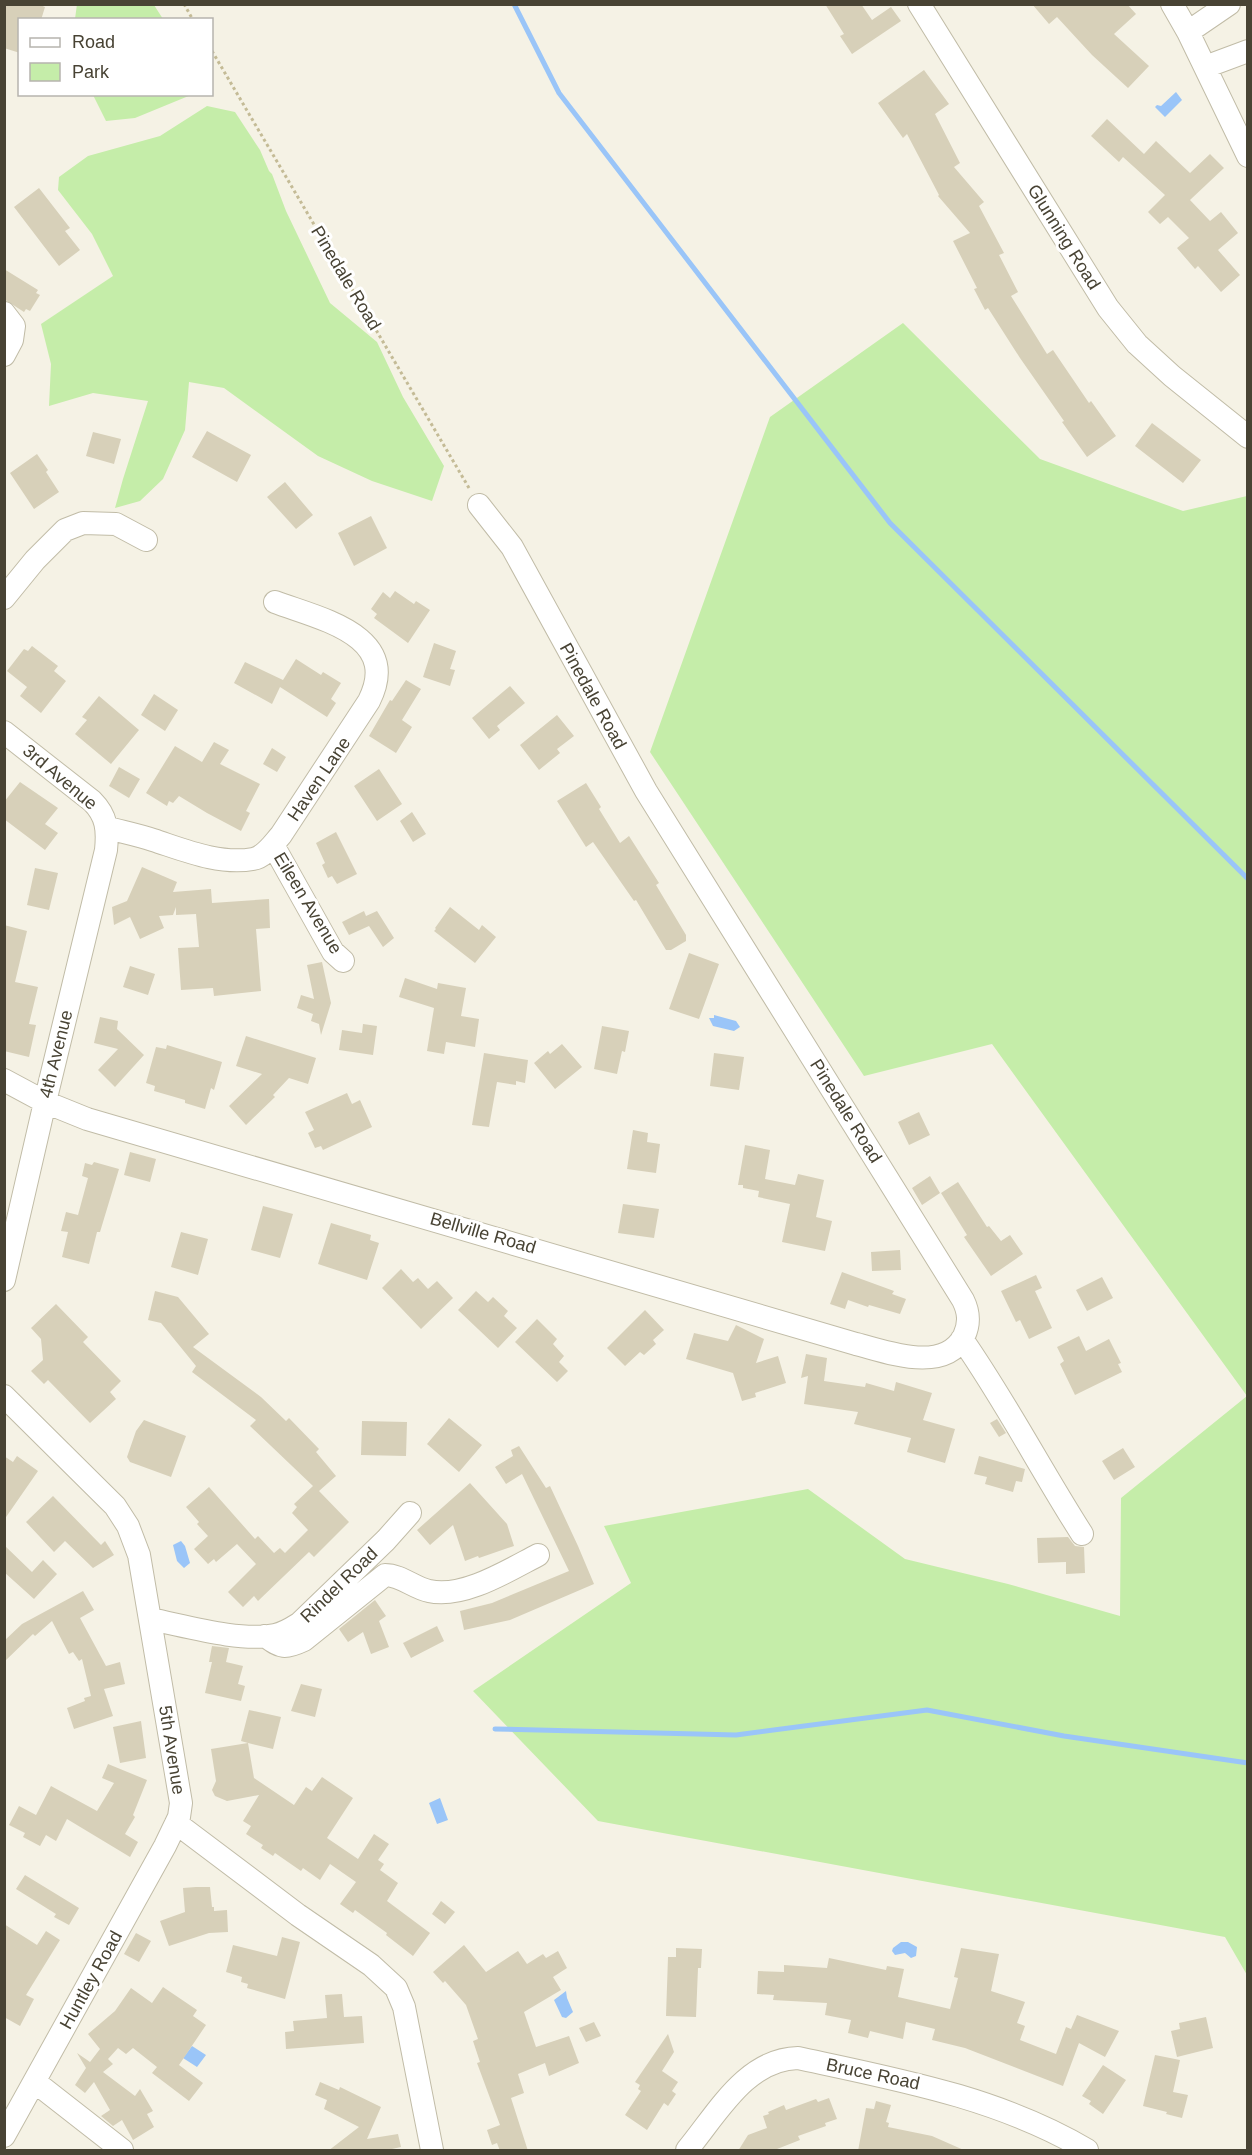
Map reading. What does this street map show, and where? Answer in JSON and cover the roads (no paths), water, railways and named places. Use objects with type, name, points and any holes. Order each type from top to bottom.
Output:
[{"type":"street","name":"Glunning Road","points":[[919,4],[1108,308],[1137,344],[1172,376],[1248,437]]},
{"type":"street","points":[[1172,4],[1248,156]]},
{"type":"street","points":[[1188,32],[1229,4]]},
{"type":"street","points":[[1205,67],[1248,51]]},
{"type":"street","points":[[4,313],[14,326],[12,340],[4,355]]},
{"type":"street","name":"Pinedale Road","points":[[479,505],[512,547],[646,791],[947,1272],[968,1312],[968,1324],[962,1339]]},
{"type":"street","points":[[4,598],[35,560],[65,530],[83,523],[116,524],[146,540]]},
{"type":"street","name":"Haven Lane","points":[[108,828],[205,857],[254,859],[273,845],[353,728],[374,690],[378,674],[374,656],[364,641],[356,635],[345,628],[275,602]]},
{"type":"street","name":"3rd Avenue","points":[[4,732],[92,801],[103,813],[108,828]]},
{"type":"street","name":"4th Avenue","points":[[4,1280],[106,850],[108,828]]},
{"type":"street","name":"Eileen Avenue","points":[[273,845],[333,952],[343,961]]},
{"type":"street","name":"Bellville Road","points":[[4,1080],[45,1102],[87,1119],[890,1353],[910,1357],[931,1357],[944,1354],[962,1339]]},
{"type":"street","points":[[962,1339],[996,1389],[1042,1471],[1082,1534]]},
{"type":"street","name":"5th Avenue","points":[[4,1396],[119,1511],[134,1539],[139,1556],[180,1792],[181,1809],[176,1823]]},
{"type":"street","name":"Rindel Road","points":[[150,1619],[240,1636],[265,1636],[289,1631],[386,1540],[410,1513]]},
{"type":"street","points":[[265,1636],[281,1646],[293,1645],[304,1640],[386,1575],[392,1575],[428,1591],[455,1591],[480,1584],[538,1555]]},
{"type":"street","points":[[176,1823],[289,1908],[371,1965],[396,1988],[404,2007],[432,2151]]},
{"type":"street","name":"Huntley Road","points":[[4,2136],[176,1823]]},
{"type":"street","name":"Bruce Road","points":[[687,2151],[718,2110],[754,2073],[778,2060],[798,2058],[929,2086],[1023,2119],[1087,2151]]},
{"type":"street","points":[[34,2082],[122,2151]]},
{"type":"water","points":[[1176,92],[1182,100],[1165,117],[1155,107],[1161,106]]},
{"type":"water","points":[[714,1015],[736,1021],[740,1027],[734,1031],[713,1026],[709,1018],[714,1018]]},
{"type":"water","points":[[181,1541],[185,1546],[190,1563],[184,1568],[177,1561],[173,1545]]},
{"type":"water","points":[[440,1798],[448,1820],[437,1824],[429,1803]]},
{"type":"water","points":[[901,1942],[908,1942],[917,1947],[916,1956],[911,1958],[905,1953],[895,1955],[893,1948]]},
{"type":"water","points":[[566,1991],[573,2012],[566,2018],[562,2017],[554,2000]]},
{"type":"water","points":[[192,2046],[206,2055],[197,2067],[183,2058]]},
{"type":"waterway","points":[[514,4],[559,93],[890,523],[1248,879]]},
{"type":"waterway","points":[[495,1729],[736,1735],[927,1710],[1064,1736],[1248,1763]]}]
